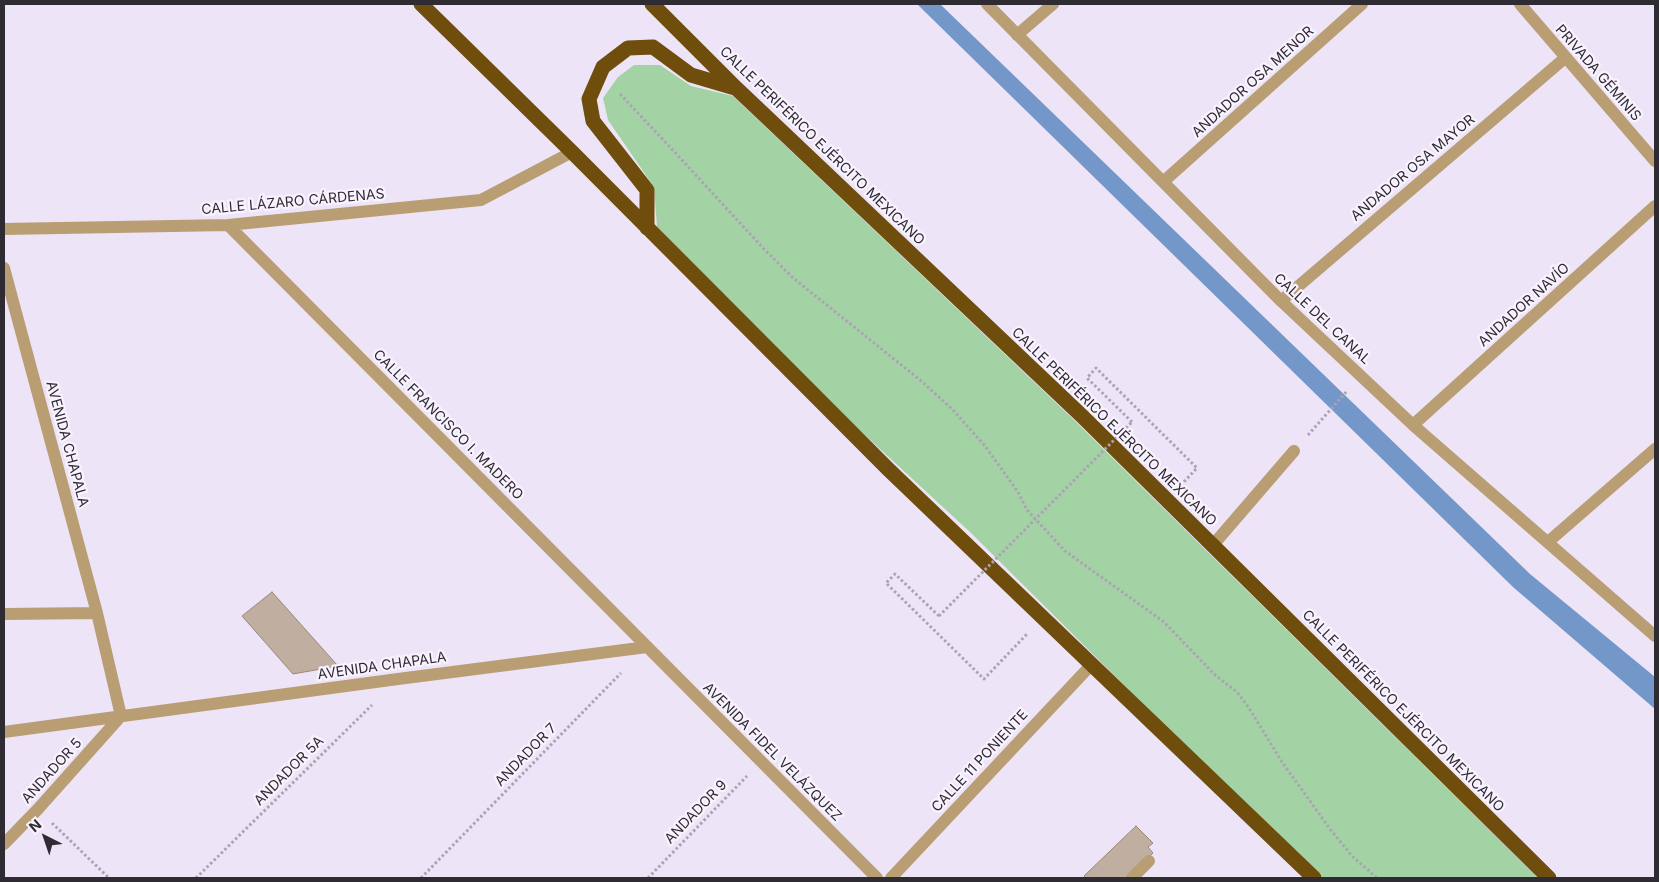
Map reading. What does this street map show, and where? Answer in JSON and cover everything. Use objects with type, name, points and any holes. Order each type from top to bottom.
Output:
[{"type":"highway","points":[[421,4],[572,152],[888,469],[1314,878]]},
{"type":"highway","name":"CALLE PERIFÉRICO EJÉRCITO MEXICANO","points":[[652,4],[736,88],[1083,417],[1550,878]]},
{"type":"highway","points":[[647,228],[647,190],[593,121],[589,99],[603,67],[628,48],[653,47],[691,76],[736,88]]},
{"type":"street","name":"CALLE DEL CANAL","points":[[987,4],[1281,301],[1413,425],[1655,636]]},
{"type":"street","points":[[1017,34],[1053,4]]},
{"type":"street","name":"ANDADOR OSA MENOR","points":[[1163,182],[1362,4]]},
{"type":"street","name":"PRIVADA GÉMINIS","points":[[1520,4],[1655,160]]},
{"type":"street","name":"ANDADOR OSA MAYOR","points":[[1281,301],[1566,58]]},
{"type":"street","name":"CALLE LÁZARO CÁRDENAS","points":[[4,229],[228,225],[481,200],[572,152]]},
{"type":"street","name":"ANDADOR NAVÍO","points":[[1413,425],[1655,206]]},
{"type":"street","name":"CALLE FRANCISCO I. MADERO","points":[[228,225],[647,647]]},
{"type":"street","name":"AVENIDA CHAPALA","points":[[4,268],[97,613],[121,716]]},
{"type":"street","points":[[1548,542],[1655,449]]},
{"type":"street","points":[[1213,545],[1294,451]]},
{"type":"street","points":[[4,614],[97,613]]},
{"type":"street","name":"AVENIDA CHAPALA","points":[[4,732],[647,647]]},
{"type":"street","name":"AVENIDA FIDEL VELÁZQUEZ","points":[[647,647],[878,878]]},
{"type":"street","name":"CALLE 11 PONIENTE","points":[[891,878],[1092,664]]},
{"type":"street","name":"ANDADOR 5","points":[[4,844],[121,716]]},
{"type":"street","points":[[1132,878],[1149,861]]},
{"type":"path","points":[[620,94],[792,277],[920,380],[952,409],[985,446],[1018,492],[1027,510],[1065,551],[1164,622],[1216,676],[1237,692],[1282,762],[1330,829],[1352,856],[1377,878]]},
{"type":"path","points":[[1042,617],[984,679],[886,583],[895,574],[939,616],[1132,422],[1087,378],[1096,368],[1197,468],[1167,500]]},
{"type":"path","points":[[1317,425],[1340,399]]},
{"type":"path","name":"ANDADOR 7","points":[[421,878],[647,647]]},
{"type":"path","name":"ANDADOR 5A","points":[[196,878],[398,679]]},
{"type":"path","name":"ANDADOR 9","points":[[648,878],[761,762]]},
{"type":"path","points":[[38,809],[109,878]]},
{"type":"green space","points":[[634,65],[660,65],[691,86],[733,96],[1073,419],[1538,878],[1318,878],[971,533],[829,402],[657,227],[654,187],[608,120],[603,98],[618,77]]},
{"type":"water","points":[[917,4],[940,4],[1530,574],[1655,677],[1655,709],[1513,587]]},
{"type":"building","points":[[272,592],[338,666],[293,674],[242,616]]},
{"type":"building","points":[[1136,826],[1153,843],[1148,847],[1153,853],[1127,878],[1086,878],[1084,876]]}]
